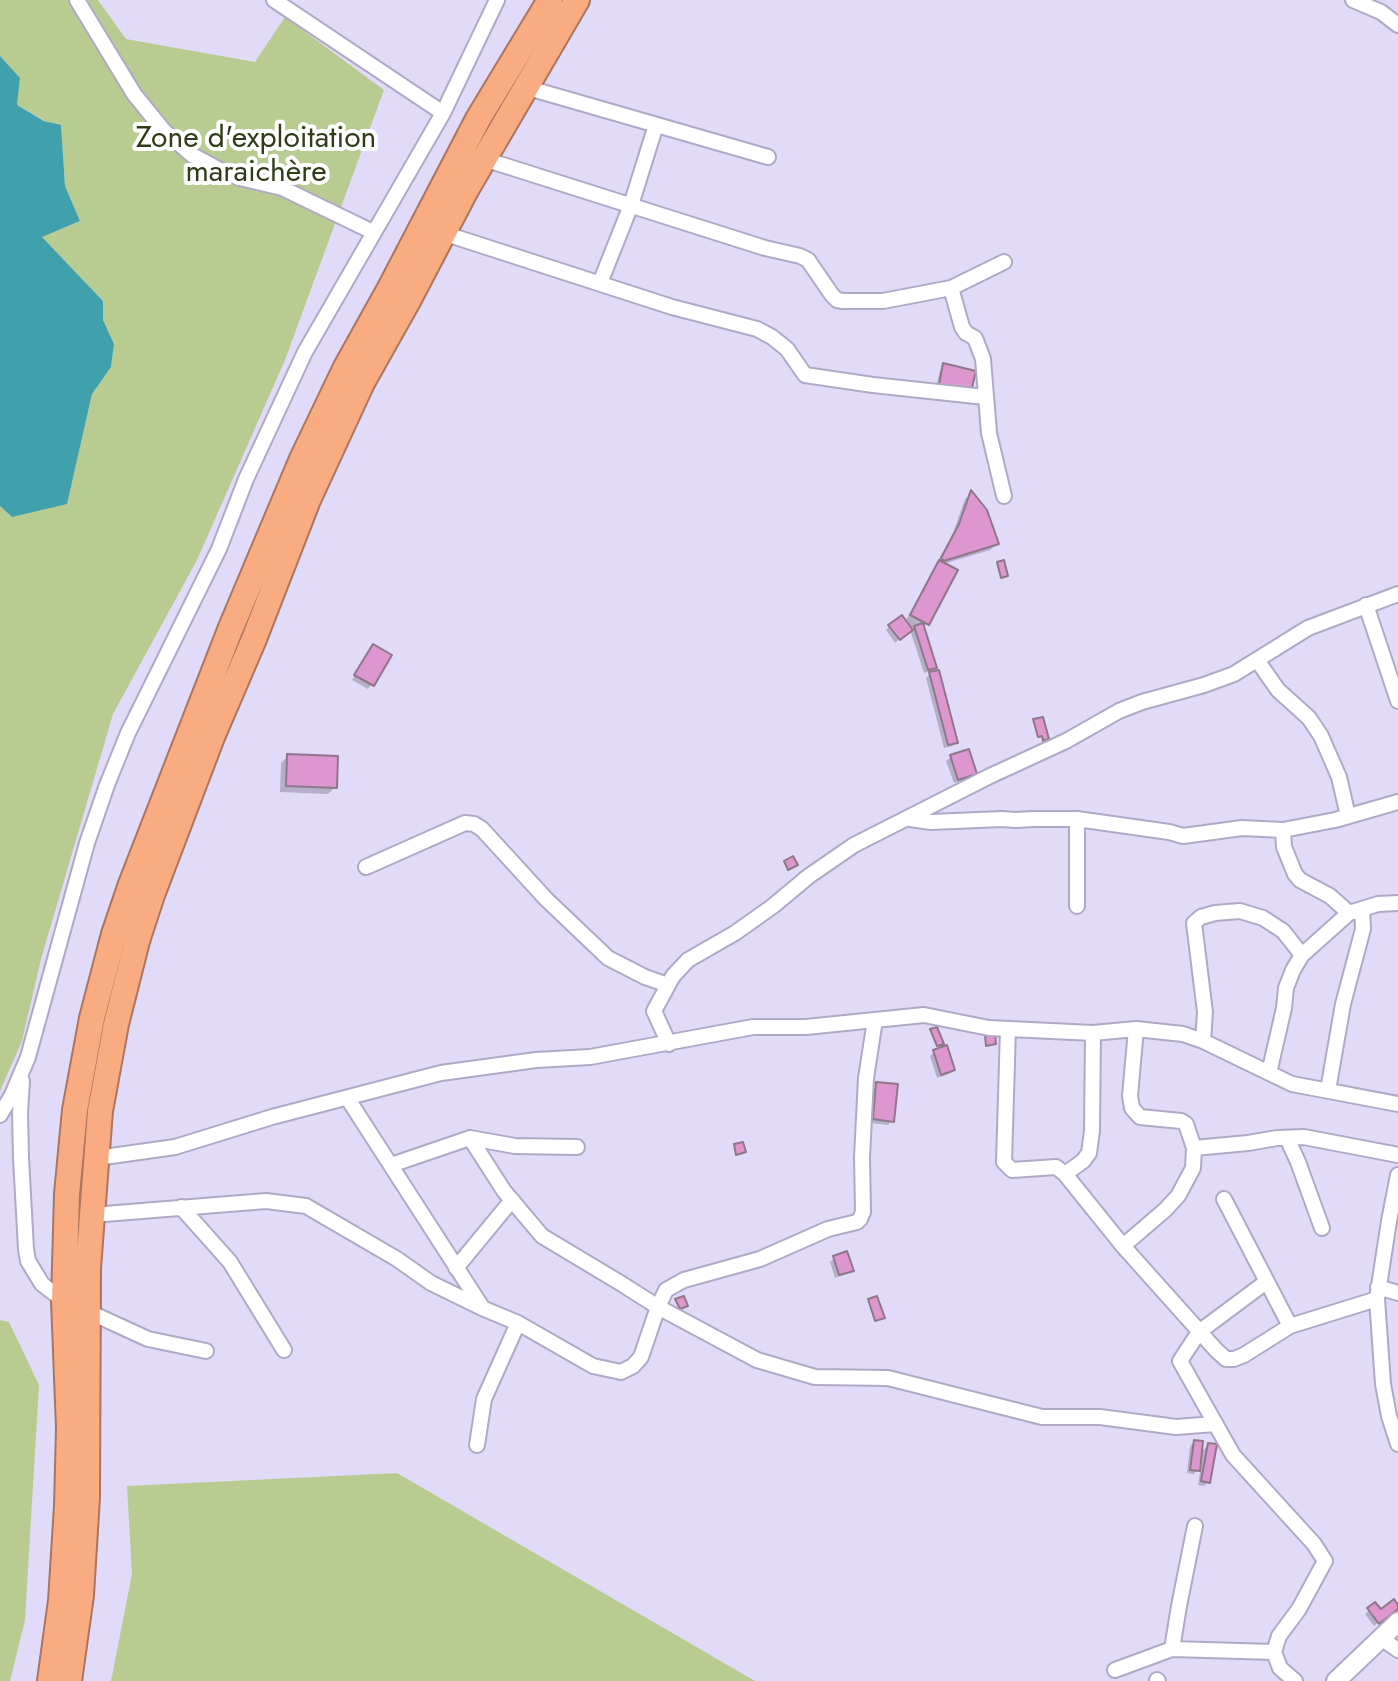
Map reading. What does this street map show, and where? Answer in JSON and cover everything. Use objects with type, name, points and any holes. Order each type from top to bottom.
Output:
[{"type":"highway","points":[[50,1681],[61,1601],[67,1506],[69,1428],[64,1301],[67,1194],[75,1110],[92,1018],[114,934],[230,630],[302,459],[346,367],[478,119],[550,0]]},
{"type":"highway","points":[[69,1681],[81,1595],[87,1497],[87,1311],[100,1111],[116,1024],[137,941],[212,737],[308,500],[362,383],[484,159],[577,0]]},
{"type":"street","points":[[77,0],[134,94],[164,131],[192,155],[240,178],[282,188],[373,232]]},
{"type":"street","points":[[274,0],[443,113]]},
{"type":"street","points":[[0,1115],[22,1073],[36,1033],[87,843],[128,733],[219,549],[246,479],[305,352],[443,113],[497,0]]},
{"type":"street","points":[[1353,0],[1381,12],[1398,25]]},
{"type":"street","points":[[525,87],[768,157]]},
{"type":"street","points":[[600,283],[631,205],[656,125]]},
{"type":"street","points":[[484,159],[765,248],[800,256],[808,260],[837,300],[883,301],[951,288],[1004,262]]},
{"type":"street","points":[[443,233],[672,307],[757,329],[787,349],[805,375],[985,397]]},
{"type":"street","points":[[951,288],[962,327],[975,338],[983,359],[989,433],[1004,496]]},
{"type":"street","points":[[669,1044],[654,1011],[668,985],[688,960],[735,933],[854,845],[1066,741],[1119,711],[1234,674],[1308,628],[1398,594]]},
{"type":"street","points":[[1366,605],[1398,701]]},
{"type":"street","points":[[1257,660],[1278,690],[1309,718],[1321,736],[1339,777],[1348,816]]},
{"type":"street","points":[[909,819],[931,822],[1077,819],[1183,836],[1242,828],[1283,830],[1398,802]]},
{"type":"street","points":[[1077,819],[1077,906]]},
{"type":"street","points":[[366,867],[465,823],[474,824],[608,958],[668,985]]},
{"type":"street","points":[[1283,830],[1284,847],[1295,874],[1300,880],[1356,911],[1363,929],[1343,1004],[1328,1090]]},
{"type":"street","points":[[1269,1073],[1286,988],[1302,955],[1320,937],[1356,911],[1378,904],[1398,903]]},
{"type":"street","points":[[1203,1041],[1205,1012],[1194,923],[1201,917],[1215,913],[1240,911],[1263,918],[1283,931],[1302,955]]},
{"type":"street","points":[[97,1158],[175,1147],[272,1117],[441,1073],[536,1060],[590,1057],[753,1027],[806,1027],[924,1015],[989,1028],[1093,1033],[1136,1029],[1183,1034],[1292,1084],[1398,1104]]},
{"type":"street","points":[[92,1215],[266,1201],[306,1206],[397,1259],[431,1283],[518,1323],[593,1366],[621,1372],[641,1357],[666,1290],[684,1280],[760,1259],[828,1229],[857,1222],[863,1212],[863,1125],[875,1020]]},
{"type":"street","points":[[1008,1029],[1004,1162],[1012,1170],[1056,1167],[1065,1174],[1123,1246],[1226,1359],[1244,1355],[1290,1326],[1378,1293],[1398,1293]]},
{"type":"street","points":[[1123,1246],[1178,1196],[1193,1168],[1194,1148],[1186,1124],[1140,1117],[1132,1108],[1130,1096],[1136,1029]]},
{"type":"street","points":[[1065,1174],[1089,1153],[1093,1033]]},
{"type":"street","points":[[22,1073],[20,1113],[28,1261],[42,1284],[64,1301]]},
{"type":"street","points":[[348,1099],[482,1308]]},
{"type":"street","points":[[1194,1148],[1304,1137],[1398,1155]]},
{"type":"street","points":[[470,1138],[512,1200],[542,1236],[658,1307],[757,1360],[815,1377],[888,1378],[1042,1417],[1100,1417],[1176,1427],[1215,1424]]},
{"type":"street","points":[[391,1165],[470,1138],[515,1146],[577,1147]]},
{"type":"street","points":[[1287,1138],[1322,1228]]},
{"type":"street","points":[[1398,1175],[1378,1293],[1383,1384],[1398,1444]]},
{"type":"street","points":[[1224,1199],[1290,1326]]},
{"type":"street","points":[[456,1268],[512,1200]]},
{"type":"street","points":[[181,1207],[230,1262],[284,1350]]},
{"type":"street","points":[[1266,1282],[1199,1332],[1180,1361],[1233,1455],[1314,1544],[1325,1561],[1299,1609],[1279,1636],[1274,1652],[1280,1668],[1295,1681]]},
{"type":"street","points":[[87,1311],[148,1339],[206,1351]]},
{"type":"street","points":[[477,1445],[484,1399],[518,1323]]},
{"type":"street","points":[[1383,1384],[1398,1379]]},
{"type":"street","points":[[1172,1649],[1195,1526]]},
{"type":"street","points":[[1336,1681],[1398,1622]]},
{"type":"street","points":[[1381,1638],[1398,1650]]},
{"type":"street","points":[[1115,1670],[1172,1649],[1274,1652]]},
{"type":"green space","name":"Zone d'exploitation maraichère","points":[[0,0],[98,0],[126,39],[255,62],[285,17],[384,90],[285,360],[197,560],[113,714],[41,959],[22,1041],[0,1091],[0,506],[12,517],[67,503],[92,394],[111,367],[114,344],[103,320],[103,301],[42,237],[80,221],[65,186],[61,126],[17,105],[20,78],[0,56]]},
{"type":"green space","points":[[0,1320],[9,1322],[39,1385],[25,1620],[10,1681],[0,1681]]},
{"type":"green space","points":[[397,1473],[755,1681],[111,1681],[132,1574],[127,1486]]},
{"type":"shaded area","points":[[0,56],[20,78],[17,105],[44,121],[61,125],[65,186],[80,221],[42,237],[103,301],[103,320],[114,344],[111,367],[92,394],[67,504],[12,517],[0,506]]},
{"type":"building","points":[[943,363],[976,371],[971,392],[939,385]]},
{"type":"building","points":[[971,490],[987,510],[999,544],[944,561],[941,558],[959,524]]},
{"type":"building","points":[[939,560],[958,570],[929,625],[910,615]]},
{"type":"building","points":[[1004,560],[1008,576],[1001,578],[997,562]]},
{"type":"building","points":[[902,615],[913,630],[900,640],[888,625]]},
{"type":"building","points":[[923,623],[937,668],[928,670],[914,626]]},
{"type":"building","points":[[373,644],[392,655],[374,686],[354,675]]},
{"type":"building","points":[[939,670],[958,743],[948,745],[929,672]]},
{"type":"building","points":[[1043,717],[1049,739],[1043,741],[1042,736],[1038,737],[1033,719]]},
{"type":"building","points":[[969,749],[977,774],[958,780],[950,755]]},
{"type":"building","points":[[287,754],[338,756],[337,788],[286,786]]},
{"type":"building","points":[[793,856],[798,865],[788,870],[784,861]]},
{"type":"building","points":[[937,1027],[944,1044],[937,1046],[930,1029]]},
{"type":"building","points":[[995,1034],[996,1044],[986,1046],[985,1036]]},
{"type":"building","points":[[947,1045],[955,1070],[941,1075],[933,1050]]},
{"type":"building","points":[[876,1082],[898,1084],[894,1122],[873,1119]]},
{"type":"building","points":[[743,1142],[746,1152],[736,1155],[734,1144]]},
{"type":"building","points":[[847,1251],[854,1271],[839,1275],[833,1256]]},
{"type":"building","points":[[684,1296],[688,1306],[680,1309],[675,1299]]},
{"type":"building","points":[[877,1296],[885,1318],[875,1321],[868,1299]]},
{"type":"building","points":[[1194,1440],[1203,1441],[1200,1471],[1190,1470]]},
{"type":"building","points":[[1208,1443],[1217,1444],[1210,1483],[1201,1481]]},
{"type":"building","points":[[1394,1599],[1398,1609],[1379,1624],[1367,1608],[1375,1602],[1381,1609]]}]
